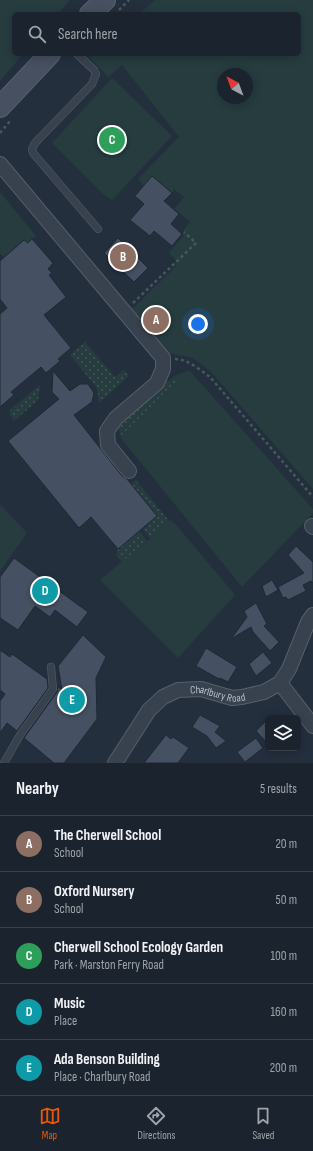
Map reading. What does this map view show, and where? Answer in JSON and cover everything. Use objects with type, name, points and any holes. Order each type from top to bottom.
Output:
[{"type":"main road","points":[[92,12],[105,0]]},
{"type":"main road","points":[[0,107],[48,56]]},
{"type":"street","points":[[0,164],[163,358],[163,369],[157,383],[116,418],[107,431],[108,445],[129,471]]},
{"type":"street","points":[[313,616],[308,622],[289,669],[280,683],[313,726]]},
{"type":"street","name":"Charlbury Road","points":[[115,763],[149,710],[163,697],[178,690],[201,689],[232,698],[242,697],[264,692],[280,683]]},
{"type":"lane","points":[[80,56],[94,70],[96,74],[95,79],[92,84],[35,143],[32,149],[33,153],[98,229]]},
{"type":"lane","points":[[4,763],[20,735],[53,689],[51,667]]},
{"type":"path","points":[[116,12],[129,0]]},
{"type":"path","points":[[124,311],[196,243],[184,232]]},
{"type":"path","points":[[163,358],[180,359],[196,367],[210,377],[313,497]]},
{"type":"green space","points":[[0,0],[70,0],[60,12],[12,12],[12,56],[21,56],[0,81]]},
{"type":"green space","points":[[155,0],[313,0],[313,489],[212,373],[193,358],[164,352],[130,311],[176,266],[175,259],[169,253],[183,236],[184,229],[190,222],[174,209],[184,197],[174,189],[172,193],[152,176],[144,186],[138,179],[179,137],[122,65],[108,77],[90,58],[92,56],[301,56],[301,12],[141,12]]},
{"type":"green space","points":[[112,78],[172,136],[112,200],[103,194],[52,143]]},
{"type":"green space","points":[[0,192],[36,236],[27,243],[24,240],[14,249],[7,260],[0,254]]},
{"type":"green space","points":[[85,342],[115,377],[124,370],[129,376],[99,403],[97,388],[70,355]]},
{"type":"green space","points":[[189,370],[313,509],[313,513],[242,587],[120,437],[178,380],[175,376]]},
{"type":"green space","points":[[175,376],[179,380],[120,437],[119,428],[122,419]]},
{"type":"green space","points":[[40,385],[38,400],[14,421],[10,415],[10,410]]},
{"type":"green space","points":[[136,480],[170,522],[150,538],[143,529],[157,516],[131,484]]},
{"type":"green space","points":[[0,504],[27,533],[0,571]]},
{"type":"green space","points":[[172,520],[235,595],[178,658],[100,580]]},
{"type":"green space","points":[[139,531],[147,541],[122,562],[116,555],[118,549]]},
{"type":"building","points":[[152,176],[172,193],[164,201],[179,214],[171,224],[182,234],[172,246],[154,231],[150,236],[130,220],[144,204],[135,196]]},
{"type":"building","points":[[118,238],[148,268],[134,282],[104,253]]},
{"type":"building","points":[[32,239],[53,263],[48,269],[52,273],[49,275],[66,297],[44,315],[71,348],[58,359],[60,361],[46,373],[41,367],[11,392],[14,395],[0,407],[0,314],[7,308],[0,299],[0,261],[24,240],[28,243]]},
{"type":"building","points":[[53,371],[70,391],[80,384],[88,384],[94,393],[92,402],[74,415],[122,476],[127,479],[157,516],[118,549],[91,517],[79,528],[8,441],[59,399],[52,392]]},
{"type":"building","points":[[296,546],[313,562],[313,583],[311,581],[303,585],[306,591],[288,600],[286,597],[283,598],[278,587],[304,573],[288,555]]},
{"type":"building","points":[[14,558],[88,612],[77,627],[55,610],[50,617],[35,606],[18,630],[0,618],[0,577]]},
{"type":"building","points":[[272,580],[278,590],[266,597],[262,586]]},
{"type":"building","points":[[256,603],[267,624],[264,626],[279,642],[270,651],[253,632],[251,627],[231,639],[247,617],[244,611]]},
{"type":"building","points":[[83,635],[106,657],[96,678],[97,719],[64,763],[54,763],[24,738],[57,692],[58,687],[62,690],[58,666]]},
{"type":"building","points":[[206,648],[237,667],[228,682],[220,678],[219,679],[196,666]]},
{"type":"building","points":[[0,650],[10,657],[12,654],[47,679],[48,688],[17,731],[7,723],[0,733],[0,701],[5,694],[0,690]]},
{"type":"building","points":[[263,652],[272,663],[256,676],[249,664]]},
{"type":"building","points":[[200,715],[220,726],[215,732],[226,741],[216,748],[207,736],[192,727]]},
{"type":"building","points":[[265,722],[265,741],[256,731]]},
{"type":"building","points":[[166,735],[171,739],[173,737],[189,748],[178,763],[144,763]]},
{"type":"building","points":[[256,738],[263,748],[245,762],[237,752]]},
{"type":"place","name":"Cherwell School Ecology Garden","points":[[112,140]]},
{"type":"place","name":"Oxford Nursery","points":[[123,257]]},
{"type":"place","name":"The Cherwell School","points":[[156,320]]},
{"type":"place","name":"Music","points":[[45,591]]},
{"type":"place","name":"Ada Benson Building","points":[[72,700]]}]
